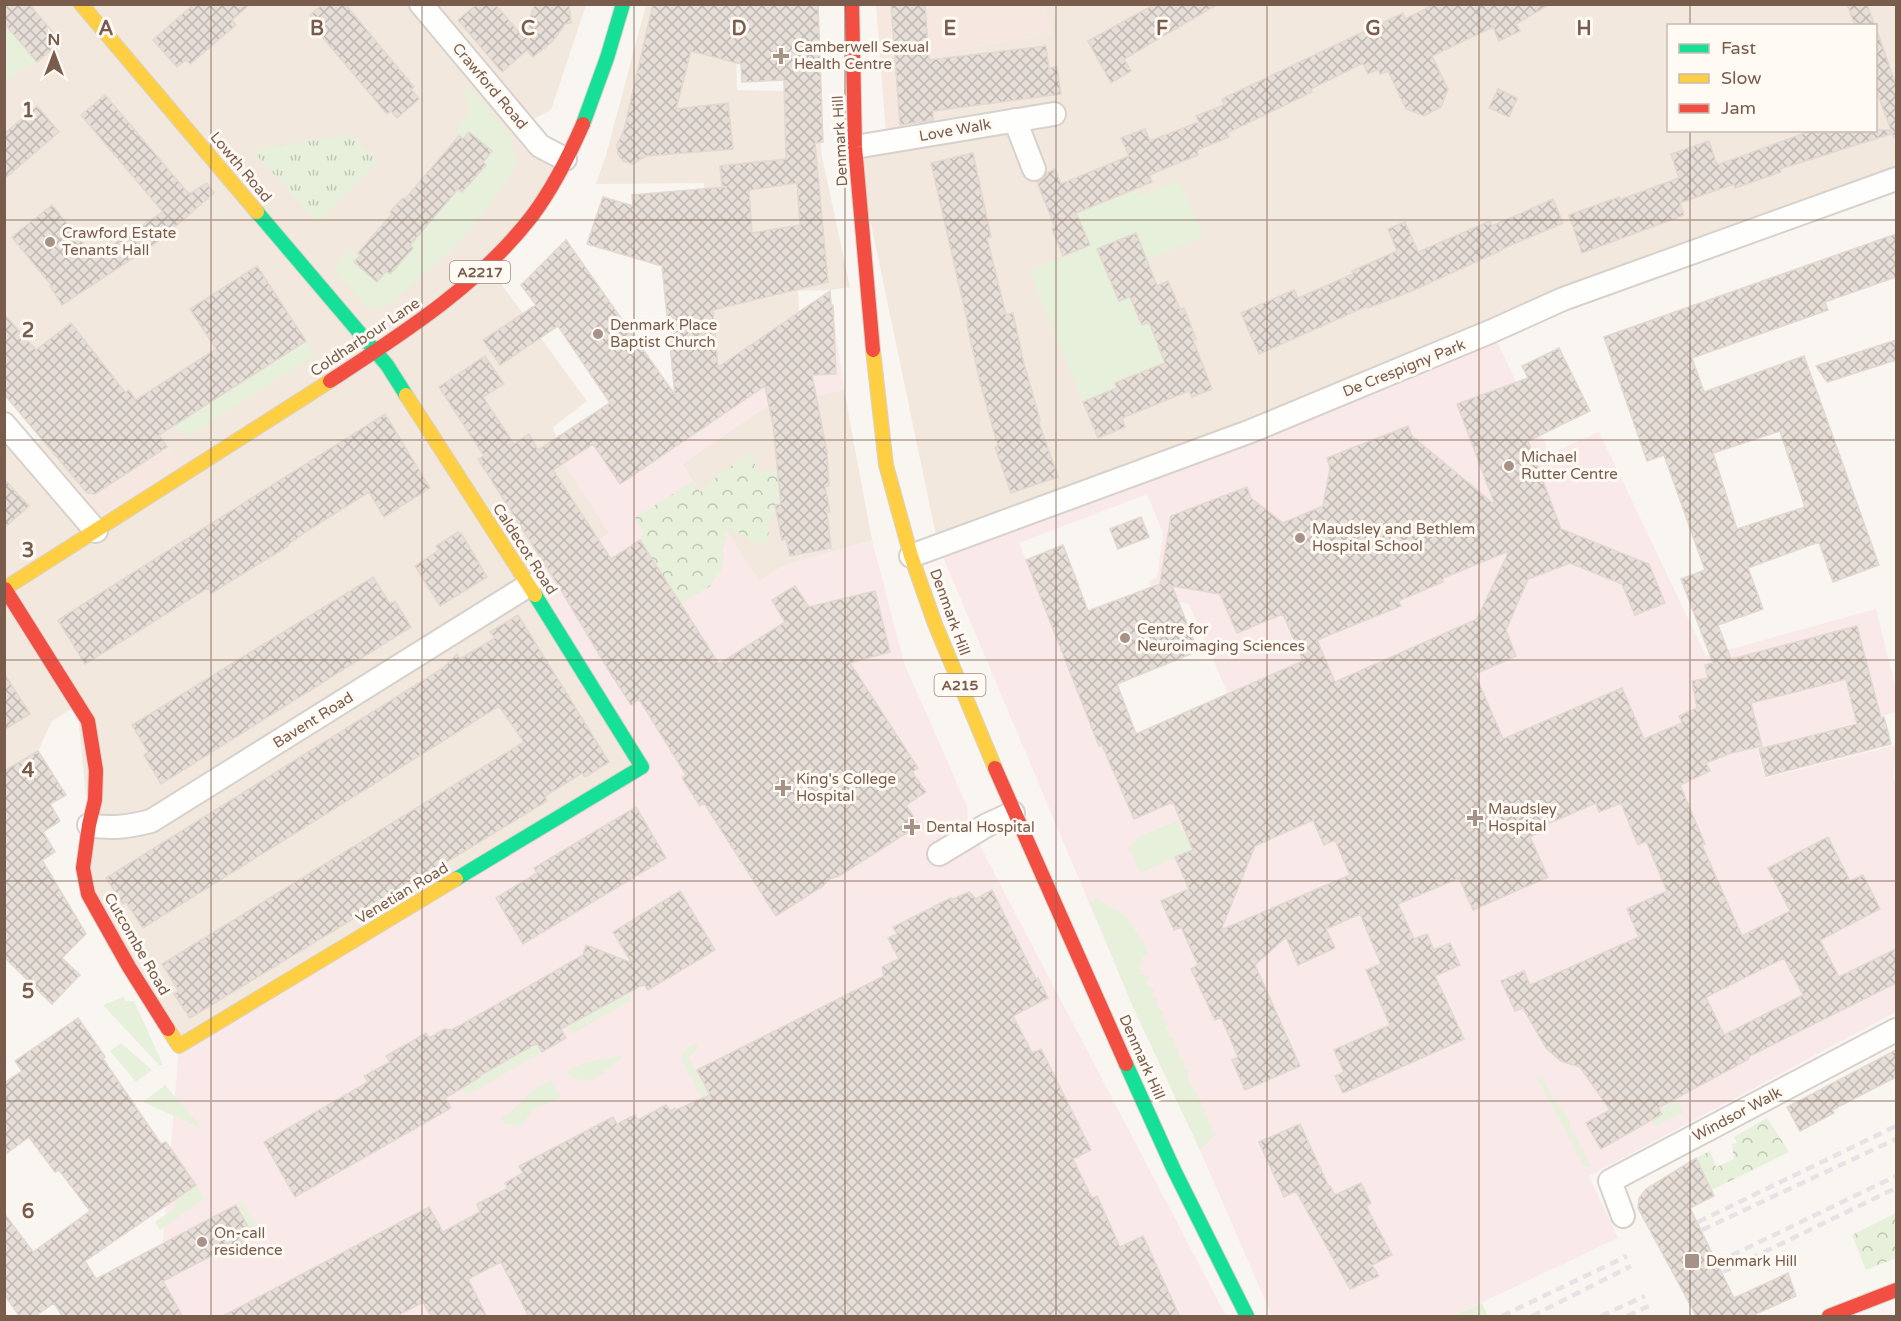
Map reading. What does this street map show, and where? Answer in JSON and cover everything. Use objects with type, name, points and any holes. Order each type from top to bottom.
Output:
[{"type":"main road","name":"Lowth Road","points":[[81,4],[375,352]]},
{"type":"main road","name":"Coldharbour Lane","points":[[5,589],[375,352],[436,308],[488,266],[531,216],[546,195],[565,159],[601,79],[623,4]]},
{"type":"main road","name":"Denmark Hill","points":[[852,4],[855,147],[875,377],[886,465],[911,556],[935,624],[1013,813],[1174,1170],[1247,1317]]},
{"type":"main road","name":"Caldecot Road","points":[[375,352],[387,365],[529,585],[642,767]]},
{"type":"main road","name":"Cutcombe Road","points":[[5,589],[88,721],[96,770],[95,800],[83,868],[88,894],[129,967],[179,1046]]},
{"type":"main road","name":"Venetian Road","points":[[179,1046],[642,767]]},
{"type":"main road","points":[[1829,1317],[1896,1290]]},
{"type":"street","name":"Crawford Road","points":[[421,4],[540,146],[565,159]]},
{"type":"street","name":"Love Walk","points":[[855,147],[1054,114]]},
{"type":"street","points":[[1015,120],[1034,169]]},
{"type":"street","name":"De Crespigny Park","points":[[911,556],[1251,431],[1482,335],[1563,298],[1896,178]]},
{"type":"street","points":[[4,424],[96,531]]},
{"type":"street","name":"Bavent Road","points":[[89,825],[108,828],[129,827],[151,821],[529,585]]},
{"type":"street","points":[[939,854],[987,825],[1013,813]]},
{"type":"street","name":"Windsor Walk","points":[[1623,1215],[1610,1181],[1896,1030]]},
{"type":"shaded area","points":[[5,5],[586,5],[551,110],[522,125],[565,159],[488,266],[587,401],[553,427],[564,463],[610,533],[549,571],[642,767],[179,1046],[88,894],[89,825],[77,705],[52,721],[38,751],[7,769],[5,765],[5,424],[29,451],[76,412],[5,378]]},
{"type":"shaded area","points":[[646,5],[735,5],[737,90],[820,92],[821,152],[850,287],[798,291],[799,311],[718,366],[704,183],[596,184],[606,155]]},
{"type":"shaded area","points":[[876,5],[1042,5],[1052,33],[940,53],[943,124],[886,133]]},
{"type":"shaded area","points":[[1042,5],[1896,5],[1896,179],[938,545],[855,147],[943,132],[940,53],[1052,33]]},
{"type":"shaded area","name":"King's College Hospital","points":[[830,290],[844,390],[767,406],[682,464],[759,581],[783,566],[872,540],[904,663],[967,806],[968,820],[978,842],[1226,1316],[157,1316],[179,1046],[642,767],[529,585],[609,533],[564,463],[675,395]]},
{"type":"shaded area","name":"Maudsley Hospital","points":[[1492,331],[1550,454],[1599,432],[1706,656],[1876,609],[1896,690],[1896,712],[1757,749],[1765,778],[1896,745],[1893,778],[1896,781],[1896,1012],[1589,1176],[1618,1238],[1453,1316],[1272,1316],[1200,1150],[1133,1007],[938,545]],"holes":[[[1147,494],[1163,533],[1157,577],[1149,581],[1155,597],[1189,604],[1228,694],[1103,747],[1099,746],[1043,605],[1080,590],[1063,545],[1026,560],[1019,543]]]},
{"type":"shaded area","points":[[844,390],[872,540],[783,566],[759,581],[682,464],[767,406]]},
{"type":"shaded area","points":[[159,435],[185,474],[96,531],[70,496]]},
{"type":"green space","points":[[4,23],[37,62],[21,70],[5,84]]},
{"type":"green space","points":[[467,85],[512,137],[517,166],[471,230],[449,253],[385,308],[367,307],[334,269],[349,250],[359,257],[354,263],[376,282],[386,271],[390,274],[413,248],[410,245],[458,189],[462,192],[486,165],[483,162],[492,151],[470,132],[463,139],[456,133],[470,110],[463,91]]},
{"type":"green space","points":[[350,135],[378,162],[318,223],[252,150]]},
{"type":"green space","points":[[1179,180],[1203,237],[1147,260],[1135,234],[1098,249],[1119,301],[1130,297],[1142,325],[1149,322],[1161,353],[1176,358],[1115,383],[1117,388],[1083,402],[1029,270],[1090,246],[1079,218],[1074,214],[1136,186],[1140,196]]},
{"type":"green space","points":[[306,341],[315,355],[189,436],[172,427]]},
{"type":"green space","points":[[752,452],[757,472],[778,471],[780,497],[769,522],[768,543],[752,543],[737,532],[725,531],[727,536],[722,549],[724,558],[721,571],[709,587],[680,604],[640,540],[644,533],[635,518],[693,481],[700,492],[721,473]]},
{"type":"green space","points":[[1177,821],[1193,850],[1140,873],[1129,848],[1138,837]]},
{"type":"green space","points":[[1097,898],[1126,916],[1149,952],[1144,955],[1139,968],[1143,970],[1142,974],[1149,977],[1146,985],[1154,989],[1152,996],[1158,998],[1156,1007],[1163,1011],[1161,1019],[1168,1022],[1166,1029],[1169,1030],[1168,1035],[1175,1039],[1173,1047],[1180,1048],[1178,1056],[1185,1060],[1183,1067],[1189,1071],[1187,1079],[1207,1114],[1215,1135],[1200,1150],[1133,1007],[1090,902]]},
{"type":"green space","points":[[628,993],[631,1000],[572,1034],[568,1025]]},
{"type":"green space","points":[[123,997],[126,1001],[134,1001],[163,1065],[159,1065],[103,1005]]},
{"type":"green space","points":[[121,1043],[152,1070],[136,1082],[110,1051]]},
{"type":"green space","points":[[537,1043],[542,1052],[466,1096],[462,1088]]},
{"type":"green space","points":[[696,1043],[698,1048],[689,1057],[742,1160],[729,1148],[682,1061],[686,1050]]},
{"type":"green space","points":[[621,1056],[621,1059],[593,1081],[570,1077],[567,1071],[584,1063]]},
{"type":"green space","points":[[1542,1076],[1555,1102],[1568,1116],[1570,1126],[1590,1166],[1585,1167],[1537,1078]]},
{"type":"green space","points":[[551,1080],[561,1098],[533,1109],[524,1123],[519,1126],[504,1123],[501,1118],[511,1112],[533,1090]]},
{"type":"green space","points":[[165,1085],[203,1129],[143,1102]]},
{"type":"green space","points":[[1676,1098],[1684,1112],[1656,1126],[1652,1119]]},
{"type":"green space","points":[[1767,1118],[1789,1152],[1712,1190],[1696,1158],[1710,1151],[1716,1167],[1734,1159],[1732,1144],[1737,1143],[1734,1137]]},
{"type":"green space","points":[[196,1185],[205,1198],[160,1230],[155,1222],[177,1207],[173,1200]]},
{"type":"green space","points":[[241,1201],[259,1230],[252,1234],[237,1202]]},
{"type":"green space","points":[[1896,1213],[1896,1258],[1866,1270],[1852,1235]]},
{"type":"green space","points":[[1482,1303],[1487,1314],[1453,1316]]},
{"type":"building","points":[[4,4],[29,4],[61,42],[37,62],[4,23]]},
{"type":"building","points":[[194,4],[250,4],[232,20],[236,25],[190,64],[186,60],[177,67],[153,40]]},
{"type":"building","points":[[323,4],[345,4],[414,87],[411,89],[419,99],[397,118],[391,111],[387,114],[314,27],[317,24],[310,15]]},
{"type":"building","points":[[477,4],[495,4],[523,37],[535,4],[569,4],[571,23],[565,24],[553,41],[533,57],[527,50],[502,72],[458,20]]},
{"type":"building","points":[[653,4],[818,4],[823,142],[815,143],[828,282],[713,310],[718,367],[830,291],[831,305],[833,305],[836,374],[812,375],[827,452],[829,486],[825,487],[830,512],[827,512],[831,548],[790,556],[786,539],[782,540],[775,505],[781,504],[773,425],[765,386],[620,484],[593,444],[553,470],[611,559],[640,540],[719,664],[785,622],[772,600],[795,586],[809,607],[875,591],[890,652],[850,663],[918,768],[912,772],[926,792],[906,805],[919,825],[839,876],[829,879],[823,886],[776,916],[704,803],[700,806],[682,778],[686,775],[639,699],[631,705],[606,666],[478,459],[484,456],[439,387],[485,356],[504,384],[483,397],[514,444],[529,434],[538,450],[610,403],[558,326],[500,365],[483,340],[536,305],[521,285],[566,240],[675,395],[662,266],[587,244],[603,197],[633,206],[632,195],[727,187],[722,186],[720,166],[786,159],[784,80],[742,82],[741,64],[691,51],[676,109],[728,103],[733,149],[646,156],[633,164],[623,161],[618,154],[617,145],[624,130]],"holes":[[[797,183],[800,225],[752,233],[749,190]]]},
{"type":"building","points":[[891,4],[925,4],[929,60],[1046,46],[1049,68],[1057,67],[1061,94],[933,111],[933,120],[900,125]]},
{"type":"building","points":[[1155,4],[1218,4],[1124,59],[1131,71],[1111,83],[1088,41]]},
{"type":"building","points":[[1435,4],[1550,4],[1516,24],[1520,31],[1499,41],[1493,27],[1432,56],[1448,89],[1441,107],[1424,116],[1406,109],[1388,71],[1380,74],[1378,69],[1368,74],[1363,63],[1311,89],[1312,92],[1227,133],[1229,137],[1197,150],[1198,155],[1149,175],[1152,182],[1076,213],[1090,245],[1063,256],[1052,229],[1055,227],[1037,182],[1044,178],[1046,173],[1055,169],[1061,184],[1129,156],[1121,138],[1145,129],[1150,141],[1199,122],[1196,116],[1224,105],[1222,99],[1403,13],[1405,19]]},
{"type":"building","points":[[1847,4],[1867,4],[1874,24],[1854,24]]},
{"type":"building","points":[[1877,34],[1896,85],[1896,138],[1894,138],[1877,92]]},
{"type":"building","points":[[1498,89],[1517,98],[1509,117],[1489,108]]},
{"type":"building","points":[[105,95],[189,194],[207,183],[214,193],[156,243],[62,305],[51,285],[12,237],[52,205],[94,257],[163,212],[81,115]]},
{"type":"building","points":[[37,106],[59,132],[4,179],[4,134]]},
{"type":"building","points":[[1890,130],[1891,134],[1780,169],[1781,172],[1735,188],[1734,184],[1680,203],[1684,215],[1582,253],[1569,215],[1679,178],[1671,154],[1709,141],[1717,165],[1808,132]]},
{"type":"building","points":[[469,132],[492,151],[483,162],[486,165],[462,192],[458,189],[410,245],[413,248],[390,274],[386,271],[377,282],[354,262],[361,255],[358,253],[392,214],[390,212],[403,198],[405,199],[459,136],[463,139]]},
{"type":"building","points":[[973,153],[991,237],[987,238],[1006,315],[1013,313],[1023,360],[1040,420],[1038,420],[1058,477],[1011,493],[995,447],[998,446],[981,386],[931,163]]},
{"type":"building","points":[[1553,199],[1563,223],[1414,290],[1368,308],[1367,306],[1259,354],[1241,313],[1294,290],[1298,298],[1353,274],[1352,271],[1397,251],[1388,229],[1405,222],[1418,252],[1490,221],[1492,226]]},
{"type":"building","points":[[1136,233],[1157,286],[1168,281],[1180,309],[1184,308],[1196,339],[1193,340],[1212,389],[1192,397],[1189,391],[1122,418],[1125,427],[1098,438],[1083,402],[1117,388],[1115,383],[1165,363],[1149,322],[1142,325],[1130,297],[1119,301],[1097,249]]},
{"type":"building","points":[[1896,234],[1896,277],[1825,302],[1828,310],[1692,358],[1704,392],[1804,356],[1879,565],[1833,582],[1819,542],[1748,568],[1763,609],[1718,625],[1731,659],[1857,626],[1881,718],[1884,717],[1891,744],[1766,776],[1759,749],[1857,724],[1846,679],[1751,703],[1762,746],[1731,753],[1706,763],[1710,771],[1680,785],[1705,844],[1702,845],[1742,936],[1790,911],[1768,868],[1828,837],[1850,881],[1863,875],[1880,909],[1820,940],[1839,977],[1896,949],[1896,983],[1748,1057],[1749,1059],[1658,1108],[1662,1114],[1601,1149],[1586,1123],[1610,1110],[1580,1067],[1561,1061],[1546,1048],[1523,1008],[1515,1011],[1501,981],[1524,971],[1530,985],[1639,937],[1627,909],[1667,891],[1646,841],[1638,845],[1621,803],[1599,812],[1596,803],[1538,828],[1540,832],[1530,837],[1548,877],[1473,910],[1459,878],[1398,904],[1414,939],[1427,934],[1434,950],[1450,943],[1460,965],[1435,976],[1464,1039],[1343,1093],[1335,1076],[1344,1072],[1334,1050],[1390,1025],[1366,970],[1381,964],[1360,914],[1326,929],[1335,948],[1298,965],[1286,937],[1255,965],[1300,1066],[1245,1090],[1232,1060],[1238,1057],[1221,1017],[1215,1020],[1191,969],[1198,965],[1181,927],[1174,930],[1161,901],[1189,889],[1175,857],[1193,850],[1173,802],[1134,819],[1102,745],[1099,746],[1026,560],[1063,545],[1088,611],[1160,584],[1171,516],[1247,487],[1251,498],[1283,523],[1323,506],[1330,468],[1327,458],[1408,426],[1412,436],[1495,505],[1457,404],[1528,378],[1522,366],[1559,348],[1590,411],[1528,441],[1561,529],[1649,564],[1665,603],[1635,615],[1622,584],[1570,563],[1528,579],[1506,630],[1516,656],[1475,674],[1503,739],[1622,688],[1644,739],[1682,723],[1679,716],[1697,708],[1692,681],[1708,678],[1705,665],[1713,663],[1681,579],[1705,570],[1664,455],[1647,461],[1604,337]],"holes":[[[1780,431],[1805,507],[1737,529],[1713,453]],[[1509,551],[1477,619],[1335,682],[1317,640],[1401,606],[1398,601],[1443,582],[1443,578]],[[1172,586],[1220,594],[1237,633],[1283,614],[1303,661],[1136,734],[1117,684],[1198,651]],[[1313,820],[1324,845],[1335,840],[1350,875],[1221,930],[1255,846]],[[1784,958],[1803,995],[1724,1035],[1706,997]]]},
{"type":"building","points":[[257,266],[306,341],[159,435],[167,447],[95,494],[87,493],[4,394],[4,314],[36,350],[71,323],[125,392],[129,390],[136,400],[216,349],[190,309]]},
{"type":"building","points":[[1896,340],[1896,360],[1827,382],[1816,366]]},
{"type":"building","points":[[385,414],[430,488],[384,517],[369,492],[211,594],[208,588],[85,664],[58,620]]},
{"type":"building","points":[[4,479],[29,506],[4,528]]},
{"type":"building","points":[[1141,517],[1149,537],[1118,549],[1110,529]]},
{"type":"building","points":[[458,532],[461,533],[487,577],[440,606],[415,566],[439,550],[436,546]]},
{"type":"building","points":[[373,577],[390,604],[395,601],[411,627],[161,784],[144,755],[148,752],[132,725]]},
{"type":"building","points":[[518,615],[609,762],[585,777],[582,773],[545,796],[547,801],[190,1018],[174,994],[179,991],[162,964],[524,742],[499,706],[143,928],[126,902],[123,904],[106,878],[443,668],[457,654],[460,659],[495,638],[490,632]]},
{"type":"building","points":[[4,673],[30,714],[4,730]]},
{"type":"building","points":[[38,751],[66,795],[50,804],[60,821],[43,832],[55,852],[42,860],[86,934],[62,958],[80,975],[52,1004],[4,957],[4,771]]},
{"type":"building","points":[[636,807],[666,858],[523,944],[496,898],[537,873],[534,868]]},
{"type":"building","points":[[992,890],[1036,979],[1038,978],[1048,998],[1013,1016],[1032,1053],[1041,1049],[1091,1150],[1073,1159],[1092,1198],[1097,1196],[1120,1247],[1143,1236],[1180,1317],[529,1317],[501,1262],[468,1279],[487,1317],[431,1317],[423,1302],[395,1317],[221,1317],[429,1207],[443,1232],[480,1212],[477,1204],[508,1188],[505,1183],[523,1173],[519,1166],[613,1117],[617,1124],[635,1115],[638,1120],[666,1105],[670,1111],[675,1108],[676,1110],[710,1095],[697,1070],[884,976],[882,967],[899,959],[888,938],[897,934],[893,927],[951,898],[951,900],[969,892],[976,899]]},
{"type":"building","points":[[680,891],[715,950],[648,990],[644,984],[561,1029],[566,1038],[542,1052],[537,1043],[479,1076],[445,1098],[451,1108],[295,1197],[264,1142],[368,1082],[364,1076],[390,1062],[386,1056],[426,1033],[429,1038],[445,1029],[451,1030],[461,1025],[583,955],[586,945],[632,963],[613,932]]},
{"type":"building","points":[[78,1018],[161,1144],[166,1142],[196,1185],[85,1261],[96,1279],[236,1205],[252,1234],[245,1238],[242,1246],[234,1244],[163,1281],[183,1317],[63,1317],[54,1303],[34,1317],[20,1317],[4,1294],[4,1213],[33,1252],[90,1211],[59,1170],[55,1172],[29,1137],[4,1155],[4,1083],[22,1071],[15,1061]]},
{"type":"building","points":[[1896,1050],[1896,1077],[1832,1110],[1834,1113],[1800,1131],[1787,1107]]},
{"type":"building","points":[[1300,1124],[1329,1187],[1335,1195],[1361,1183],[1371,1203],[1366,1206],[1392,1255],[1372,1265],[1379,1276],[1350,1289],[1296,1191],[1284,1197],[1259,1142]]},
{"type":"building","points":[[1696,1158],[1714,1196],[1690,1208],[1734,1298],[1788,1273],[1796,1296],[1749,1317],[1694,1317],[1696,1316],[1693,1310],[1638,1208],[1639,1198],[1646,1189]]},
{"type":"railway","points":[[1698,1222],[1896,1126]]},
{"type":"railway","points":[[1702,1230],[1896,1139]]},
{"type":"railway","points":[[1718,1262],[1896,1176]]},
{"type":"railway","points":[[1723,1272],[1896,1188]]},
{"type":"railway","points":[[1502,1316],[1627,1256]]},
{"type":"railway","points":[[1532,1316],[1631,1266]]},
{"type":"railway","points":[[1601,1316],[1645,1296]]},
{"type":"railway","points":[[1627,1316],[1649,1306]]},
{"type":"traffic: fast","points":[[583,124],[607,58],[623,4]]},
{"type":"traffic: fast","points":[[257,212],[387,365],[406,395]]},
{"type":"traffic: fast","points":[[456,879],[642,767],[535,595]]},
{"type":"traffic: fast","points":[[1126,1064],[1174,1170],[1247,1316]]},
{"type":"traffic: slow","points":[[81,4],[257,212]]},
{"type":"traffic: slow","points":[[873,350],[886,465],[911,556],[935,624],[995,768]]},
{"type":"traffic: slow","points":[[4,589],[330,381]]},
{"type":"traffic: slow","points":[[406,395],[535,595]]},
{"type":"traffic: slow","points":[[168,1029],[179,1046],[456,879]]},
{"type":"traffic: jam","points":[[852,4],[855,147],[873,350]]},
{"type":"traffic: jam","points":[[330,381],[438,307],[464,286],[511,241],[547,194],[583,124]]},
{"type":"traffic: jam","points":[[5,589],[88,721],[96,770],[95,800],[83,868],[88,894],[129,967],[168,1029]]},
{"type":"traffic: jam","points":[[995,768],[1126,1064]]},
{"type":"traffic: jam","points":[[1829,1316],[1896,1290]]},
{"type":"place","name":"Camberwell Sexual Health Centre","points":[[781,56]]},
{"type":"place","name":"Crawford Estate Tenants Hall","points":[[50,242]]},
{"type":"place","name":"Denmark Place Baptist Church","points":[[598,334]]},
{"type":"place","name":"Michael Rutter Centre","points":[[1509,466]]},
{"type":"place","name":"Maudsley and Bethlem Hospital School","points":[[1300,538]]},
{"type":"place","name":"Centre for Neuroimaging Sciences","points":[[1125,638]]},
{"type":"place","name":"King's College Hospital","points":[[783,788]]},
{"type":"place","name":"Maudsley Hospital","points":[[1475,818]]},
{"type":"place","name":"Dental Hospital","points":[[912,827]]},
{"type":"place","name":"On-call residence","points":[[202,1242]]},
{"type":"place","name":"Denmark Hill","points":[[1692,1261]]}]
